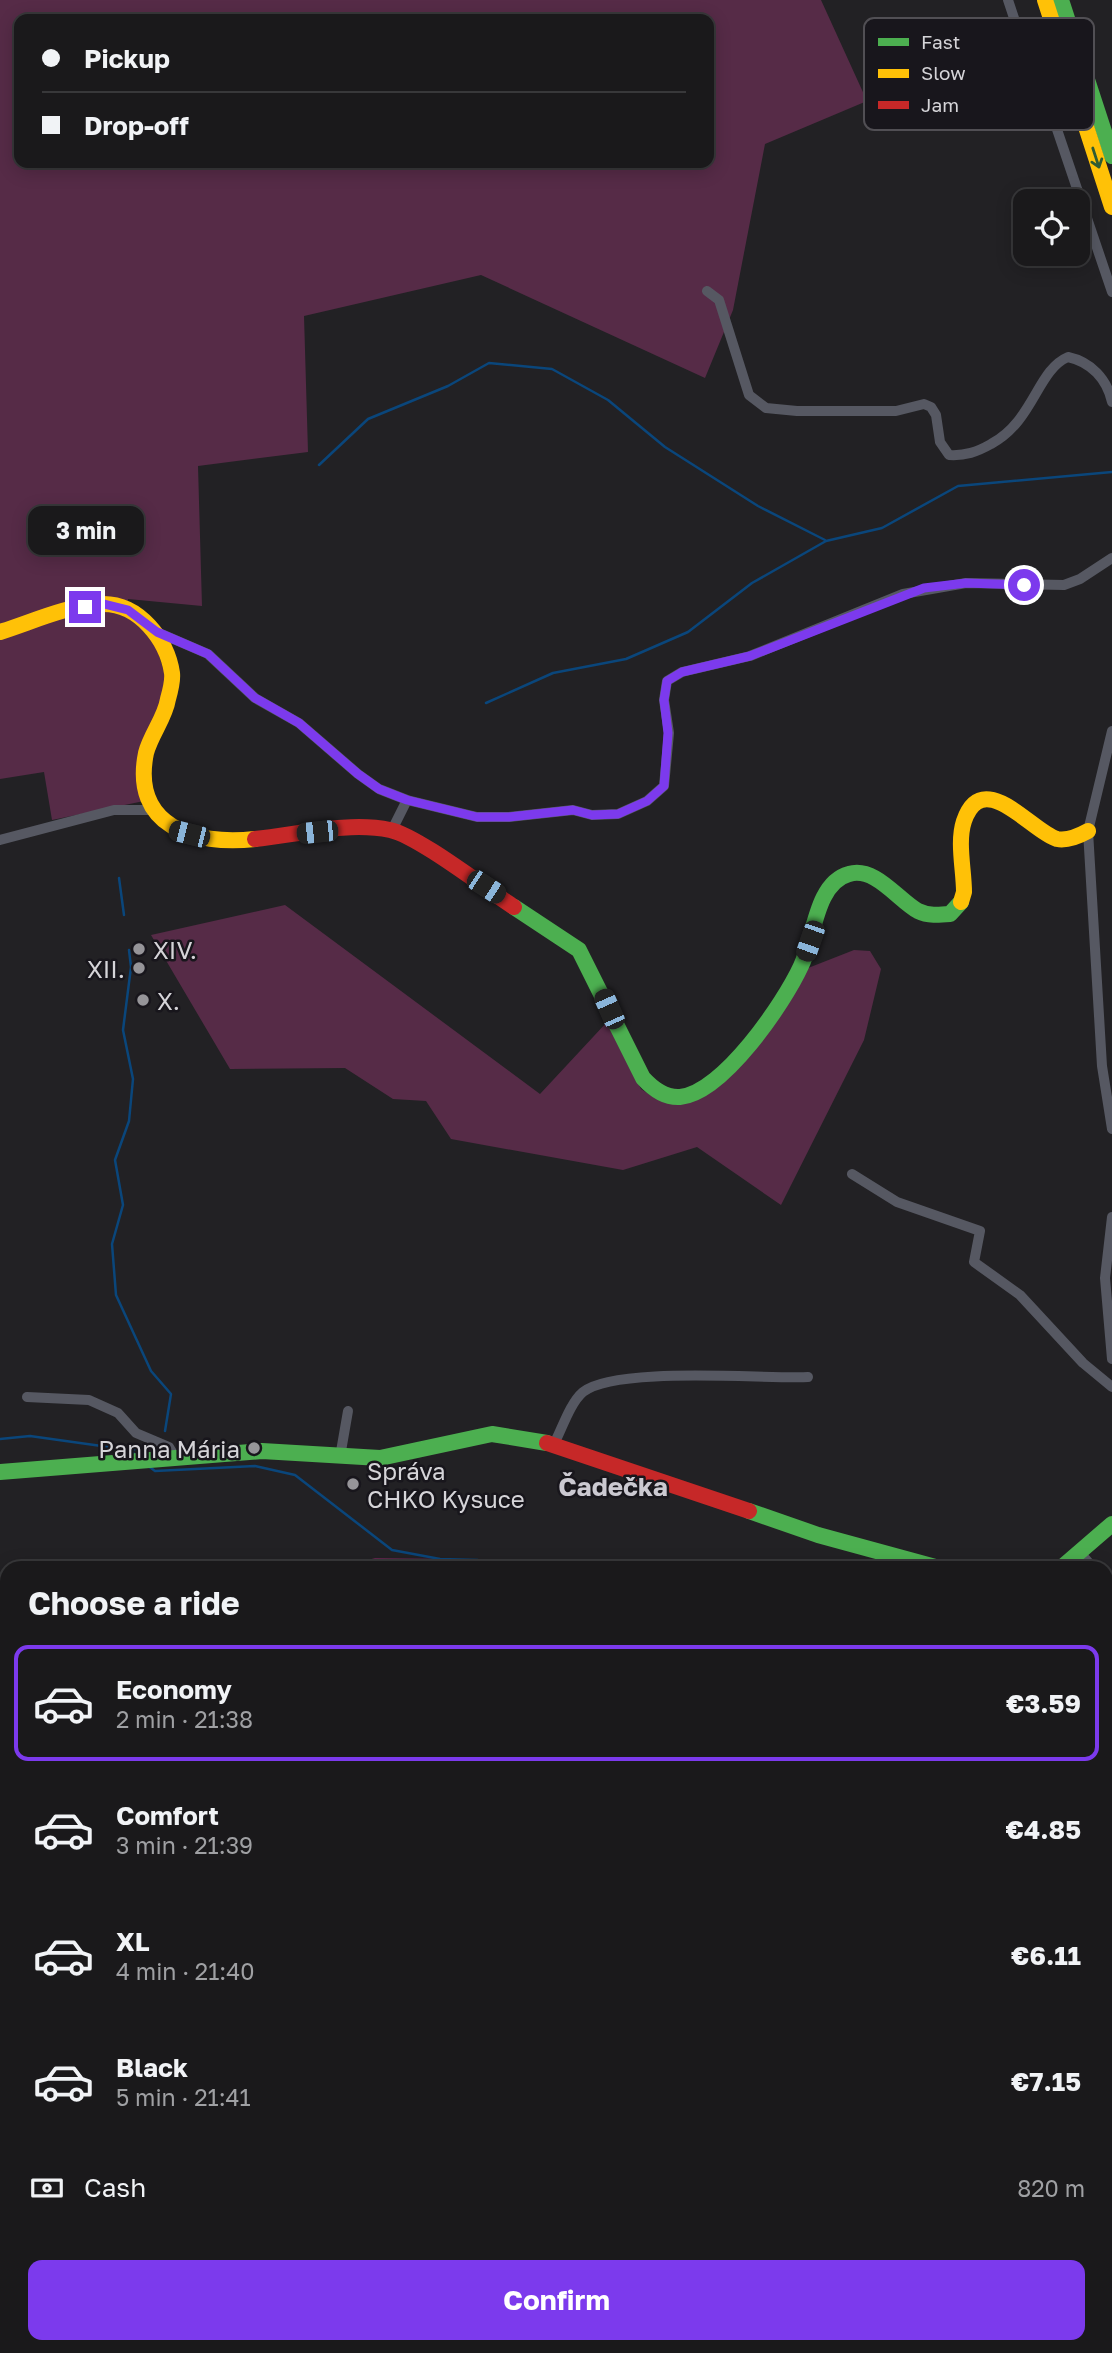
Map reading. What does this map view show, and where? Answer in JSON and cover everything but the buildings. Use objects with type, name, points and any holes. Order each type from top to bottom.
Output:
[{"type":"main road","points":[[1045,0],[1051,18]]},
{"type":"main road","points":[[1062,0],[1068,18]]},
{"type":"main road","points":[[1094,100],[1112,156]]},
{"type":"main road","points":[[1087,130],[1112,207]]},
{"type":"main road","points":[[0,632],[67,611],[104,604],[128,610],[157,632],[172,674],[168,703],[147,750],[142,780],[153,810],[173,830],[205,838],[248,839],[364,827],[392,830],[419,844],[579,950],[643,1078],[660,1093],[681,1097],[708,1084],[772,1014],[803,963],[826,897],[837,880],[844,875],[853,873],[872,876],[918,911],[941,915],[955,909],[966,890],[960,831],[965,816],[974,806],[987,801],[1006,804],[1044,833],[1058,839],[1070,839],[1088,831]]},
{"type":"main road","points":[[0,1472],[262,1451],[340,1457],[398,1456],[492,1434],[554,1444],[818,1535],[913,1561]]},
{"type":"main road","points":[[1069,1561],[1112,1524]]},
{"type":"street","points":[[1008,0],[1015,18]]},
{"type":"street","points":[[1057,130],[1112,292]]},
{"type":"street","points":[[707,291],[719,300],[749,395],[765,408],[797,411],[896,411],[924,404],[931,407],[936,415],[944,449],[949,454],[962,456],[984,448],[1015,428],[1051,368],[1068,356],[1094,368],[1103,380],[1112,402]]},
{"type":"street","points":[[157,632],[208,654],[255,698],[299,723],[379,789],[407,800],[477,817],[509,817],[573,810],[592,815],[618,814],[647,801],[664,786],[668,733],[664,700],[667,681],[682,672],[750,656],[924,588],[966,583],[1055,587],[1080,579],[1112,558]]},
{"type":"street","points":[[1112,731],[1088,831],[1102,1066],[1112,1129]]},
{"type":"street","points":[[392,830],[407,800]]},
{"type":"street","points":[[0,840],[114,810],[153,810]]},
{"type":"street","points":[[852,1174],[897,1202],[980,1231],[974,1262],[1020,1295],[1083,1363],[1112,1387]]},
{"type":"street","points":[[1112,1217],[1105,1278],[1112,1359]]},
{"type":"street","points":[[554,1444],[580,1394],[597,1383],[688,1374],[770,1379],[808,1377]]},
{"type":"street","points":[[27,1397],[89,1400],[118,1412],[136,1433],[169,1447],[175,1457]]},
{"type":"street","points":[[340,1457],[348,1411]]},
{"type":"street","points":[[1079,1552],[1087,1561]]},
{"type":"shaded area","points":[[0,0],[821,0],[864,94],[864,102],[765,144],[733,310],[705,378],[481,275],[304,316],[308,452],[198,466],[202,606],[128,599],[126,614],[153,636],[166,678],[144,801],[52,820],[44,772],[0,779]]},
{"type":"shaded area","points":[[285,905],[540,1094],[607,1022],[641,1089],[655,1098],[699,1098],[803,970],[854,950],[870,951],[881,969],[864,1040],[781,1205],[697,1147],[623,1170],[451,1139],[426,1101],[393,1099],[345,1068],[230,1069],[151,935]]},
{"type":"shaded area","points":[[375,1558],[540,1561],[365,1561]]},
{"type":"waterway","points":[[319,465],[368,419],[448,386],[489,363],[552,369],[608,400],[665,447],[758,506],[825,540]]},
{"type":"waterway","points":[[486,703],[553,673],[626,659],[688,632],[752,583],[826,541],[882,528],[958,486],[1112,472]]},
{"type":"waterway","points":[[119,878],[124,915]]},
{"type":"waterway","points":[[129,950],[131,967],[123,1030],[133,1079],[129,1121],[115,1160],[123,1205],[112,1244],[116,1295],[151,1371],[171,1394],[165,1431]]},
{"type":"waterway","points":[[0,1439],[30,1436],[130,1450],[134,1454]]},
{"type":"waterway","points":[[130,1450],[141,1448]]},
{"type":"waterway","points":[[147,1465],[155,1471],[255,1466],[295,1475],[392,1550],[440,1559],[484,1561]]},
{"type":"traffic: fast","points":[[1061,0],[1067,18]]},
{"type":"traffic: fast","points":[[1094,101],[1112,156]]},
{"type":"traffic: fast","points":[[514,907],[579,950],[643,1078],[660,1092],[680,1097],[697,1092],[715,1080],[733,1064],[767,1023],[801,966],[822,900],[838,879],[849,874],[868,875],[886,885],[910,906],[926,914],[950,914],[961,902]]},
{"type":"traffic: fast","points":[[0,1472],[262,1451],[380,1458],[492,1434],[547,1443]]},
{"type":"traffic: fast","points":[[749,1511],[818,1535],[913,1561]]},
{"type":"traffic: fast","points":[[1069,1561],[1112,1524]]},
{"type":"traffic: slow","points":[[1045,0],[1051,18]]},
{"type":"traffic: slow","points":[[1087,130],[1112,207]]},
{"type":"traffic: slow","points":[[0,632],[89,605],[115,605],[139,617],[149,626],[164,648],[172,676],[166,706],[146,753],[144,778],[148,798],[158,814],[172,826],[190,834],[210,839],[255,839]]},
{"type":"traffic: slow","points":[[961,902],[964,892],[962,829],[972,806],[983,800],[995,801],[1057,839],[1069,839],[1088,831]]},
{"type":"traffic: jam","points":[[255,839],[340,828],[390,830],[434,852],[514,907]]},
{"type":"traffic: jam","points":[[547,1443],[749,1511]]},
{"type":"place","name":"XIV.","points":[[139,949]]},
{"type":"place","name":"XII.","points":[[139,968]]},
{"type":"place","name":"X.","points":[[143,1000]]},
{"type":"place","name":"Panna Mária","points":[[254,1448]]},
{"type":"place","name":"Správa CHKO Kysuce","points":[[353,1484]]},
{"type":"district","name":"Čadečka","points":[[613,1486]]},
{"type":"route","points":[[85,607],[104,604],[128,610],[157,632],[208,654],[255,698],[299,723],[379,789],[407,800],[477,817],[509,817],[573,810],[592,815],[618,814],[647,801],[664,786],[668,733],[664,700],[667,681],[682,672],[750,656],[924,588],[966,583],[1024,585]]}]
